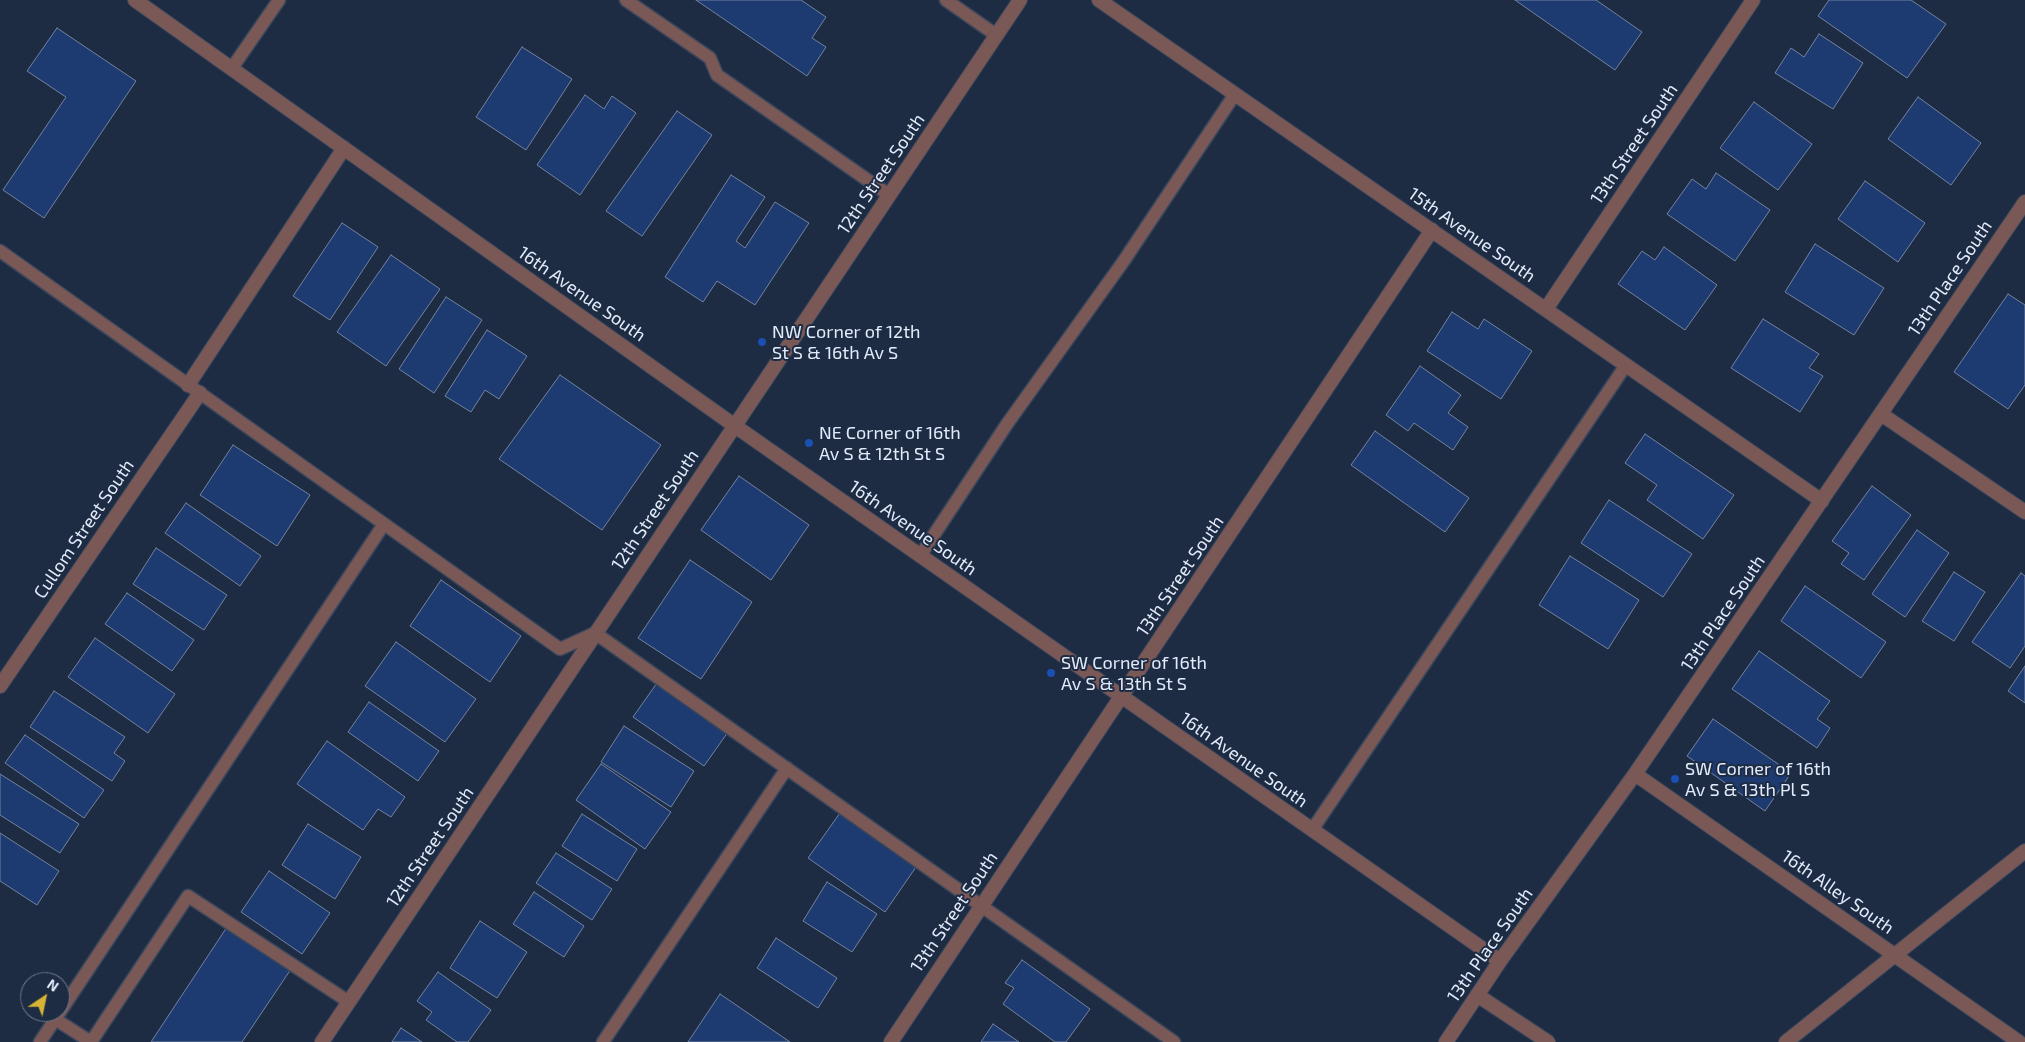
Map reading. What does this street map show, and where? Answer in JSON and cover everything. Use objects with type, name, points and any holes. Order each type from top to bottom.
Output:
[{"type":"street","name":"16th Avenue South","points":[[135,0],[735,426],[1500,962]]},
{"type":"street","name":"12th Street South","points":[[322,1042],[1020,0]]},
{"type":"street","name":"15th Avenue South","points":[[1099,0],[1822,501]]},
{"type":"street","name":"13th Street South","points":[[1546,309],[1752,0]]},
{"type":"street","name":"Cullom Street South","points":[[0,686],[194,389],[344,148]]},
{"type":"street","name":"13th Place South","points":[[1446,1042],[1500,962],[1635,774],[2025,202]]},
{"type":"street","name":"13th Street South","points":[[891,1042],[1432,230]]},
{"type":"street","points":[[1881,414],[2025,512]]},
{"type":"street","name":"16th Alley South","points":[[1635,774],[2018,1042]]},
{"type":"street","points":[[1786,1042],[2025,851]]},
{"type":"street","points":[[1477,995],[1548,1042]]},
{"type":"lane","points":[[232,68],[280,0]]},
{"type":"lane","points":[[626,0],[710,58],[717,75],[889,195]]},
{"type":"lane","points":[[946,0],[996,35]]},
{"type":"lane","points":[[920,556],[1007,424],[1123,262],[1235,94]]},
{"type":"lane","points":[[0,251],[560,649],[595,633],[1170,1041]]},
{"type":"lane","points":[[1312,830],[1626,365]]},
{"type":"lane","points":[[70,996],[384,524]]},
{"type":"lane","points":[[603,1042],[787,768]]},
{"type":"lane","points":[[67,1022],[91,1042],[188,896],[349,1002]]},
{"type":"lane","points":[[40,1042],[53,1022]]},
{"type":"building","points":[[696,0],[801,0],[826,17],[812,38],[826,47],[807,76]]},
{"type":"building","points":[[1515,0],[1596,0],[1642,32],[1615,70]]},
{"type":"building","points":[[1829,0],[1911,0],[1946,24],[1907,78],[1818,16]]},
{"type":"building","points":[[57,28],[136,81],[44,218],[3,190],[66,97],[27,71]]},
{"type":"building","points":[[1819,34],[1863,63],[1833,109],[1775,73],[1791,48],[1804,57]]},
{"type":"building","points":[[522,47],[572,79],[526,150],[476,117]]},
{"type":"building","points":[[585,95],[604,109],[612,96],[636,113],[580,195],[537,165]]},
{"type":"building","points":[[1918,97],[1981,143],[1951,185],[1888,139]]},
{"type":"building","points":[[1754,102],[1812,144],[1778,190],[1720,148]]},
{"type":"building","points":[[677,111],[712,135],[642,236],[606,211]]},
{"type":"building","points":[[1716,173],[1770,210],[1735,261],[1667,214],[1692,179],[1706,189]]},
{"type":"building","points":[[731,175],[765,197],[736,241],[745,248],[775,202],[809,223],[755,305],[717,281],[703,302],[665,277]]},
{"type":"building","points":[[1865,181],[1925,223],[1898,262],[1838,219]]},
{"type":"building","points":[[342,223],[378,247],[330,320],[293,296]]},
{"type":"building","points":[[1815,244],[1884,288],[1854,335],[1785,292]]},
{"type":"building","points":[[1664,247],[1717,285],[1685,330],[1618,284],[1642,251],[1655,260]]},
{"type":"building","points":[[391,255],[440,289],[386,366],[337,332]]},
{"type":"building","points":[[2008,294],[2025,305],[2025,385],[2008,409],[1954,372]]},
{"type":"building","points":[[446,297],[482,320],[434,393],[399,369]]},
{"type":"building","points":[[1452,312],[1478,329],[1484,319],[1532,351],[1501,399],[1427,351]]},
{"type":"building","points":[[1763,319],[1819,354],[1809,368],[1823,376],[1800,412],[1731,368]]},
{"type":"building","points":[[487,330],[527,356],[499,399],[485,390],[471,412],[445,396]]},
{"type":"building","points":[[1420,366],[1461,395],[1448,413],[1468,427],[1453,450],[1414,423],[1408,431],[1386,415]]},
{"type":"building","points":[[560,375],[661,445],[602,530],[499,459]]},
{"type":"building","points":[[1375,431],[1469,498],[1445,532],[1351,465]]},
{"type":"building","points":[[1645,434],[1734,495],[1703,539],[1647,500],[1657,485],[1625,463]]},
{"type":"building","points":[[233,445],[310,495],[277,546],[200,495]]},
{"type":"building","points":[[739,476],[809,525],[771,580],[701,530]]},
{"type":"building","points":[[1872,486],[1911,515],[1864,580],[1841,564],[1849,553],[1832,541]]},
{"type":"building","points":[[1609,500],[1692,554],[1663,597],[1581,543]]},
{"type":"building","points":[[186,503],[261,556],[240,586],[165,533]]},
{"type":"building","points":[[1917,530],[1949,553],[1905,617],[1872,594]]},
{"type":"building","points":[[156,548],[227,595],[204,630],[133,584]]},
{"type":"building","points":[[1570,556],[1639,600],[1608,649],[1539,605]]},
{"type":"building","points":[[690,560],[752,602],[701,679],[638,638]]},
{"type":"building","points":[[1954,572],[1985,592],[1954,641],[1922,621]]},
{"type":"building","points":[[2021,573],[2025,576],[2025,646],[2010,668],[1972,642]]},
{"type":"building","points":[[441,580],[521,636],[490,682],[410,626]]},
{"type":"building","points":[[1805,586],[1886,642],[1861,678],[1781,621]]},
{"type":"building","points":[[127,593],[194,640],[172,671],[105,624]]},
{"type":"building","points":[[95,638],[175,694],[148,733],[68,677]]},
{"type":"building","points":[[396,642],[476,699],[445,742],[365,686]]},
{"type":"building","points":[[1759,651],[1830,701],[1817,719],[1830,728],[1817,748],[1732,689]]},
{"type":"building","points":[[2025,666],[2025,703],[2008,691]]},
{"type":"building","points":[[657,683],[728,732],[704,766],[633,717]]},
{"type":"building","points":[[54,691],[125,737],[114,753],[125,761],[112,781],[30,727]]},
{"type":"building","points":[[369,702],[439,751],[418,781],[348,732]]},
{"type":"building","points":[[1713,719],[1791,773],[1765,811],[1687,756]]},
{"type":"building","points":[[624,726],[694,771],[671,807],[601,762]]},
{"type":"building","points":[[25,735],[104,790],[84,818],[5,763]]},
{"type":"building","points":[[327,741],[405,797],[391,817],[378,809],[363,830],[297,784]]},
{"type":"building","points":[[601,764],[671,812],[645,849],[576,800]]},
{"type":"building","points":[[0,774],[79,824],[60,853],[0,815]]},
{"type":"building","points":[[840,813],[916,867],[885,912],[808,858]]},
{"type":"building","points":[[582,814],[637,849],[617,881],[562,846]]},
{"type":"building","points":[[308,824],[361,857],[335,899],[282,865]]},
{"type":"building","points":[[0,833],[59,871],[37,905],[0,881]]},
{"type":"building","points":[[556,853],[612,889],[592,920],[536,883]]},
{"type":"building","points":[[269,871],[330,913],[302,954],[241,912]]},
{"type":"building","points":[[827,882],[877,914],[852,952],[803,921]]},
{"type":"building","points":[[534,892],[584,926],[564,957],[513,924]]},
{"type":"building","points":[[480,921],[527,952],[497,998],[450,968]]},
{"type":"building","points":[[227,927],[291,969],[242,1042],[151,1042]]},
{"type":"building","points":[[776,938],[837,978],[818,1008],[757,968]]},
{"type":"building","points":[[1022,960],[1090,1009],[1066,1042],[1055,1042],[1003,1004],[1014,988],[1005,983]]},
{"type":"building","points":[[438,972],[491,1010],[468,1042],[457,1042],[426,1020],[432,1012],[417,1001]]},
{"type":"building","points":[[720,994],[790,1042],[688,1042]]},
{"type":"building","points":[[993,1024],[1019,1042],[981,1042]]},
{"type":"building","points":[[401,1028],[422,1042],[392,1042]]},
{"type":"place","name":"NW Corner of 12th St S & 16th Av S","points":[[762,342]]},
{"type":"place","name":"NE Corner of 16th Av S & 12th St S","points":[[809,443]]},
{"type":"place","name":"SW Corner of 16th Av S & 13th St S","points":[[1051,673]]},
{"type":"place","name":"SW Corner of 16th Av S & 13th Pl S","points":[[1675,779]]}]
